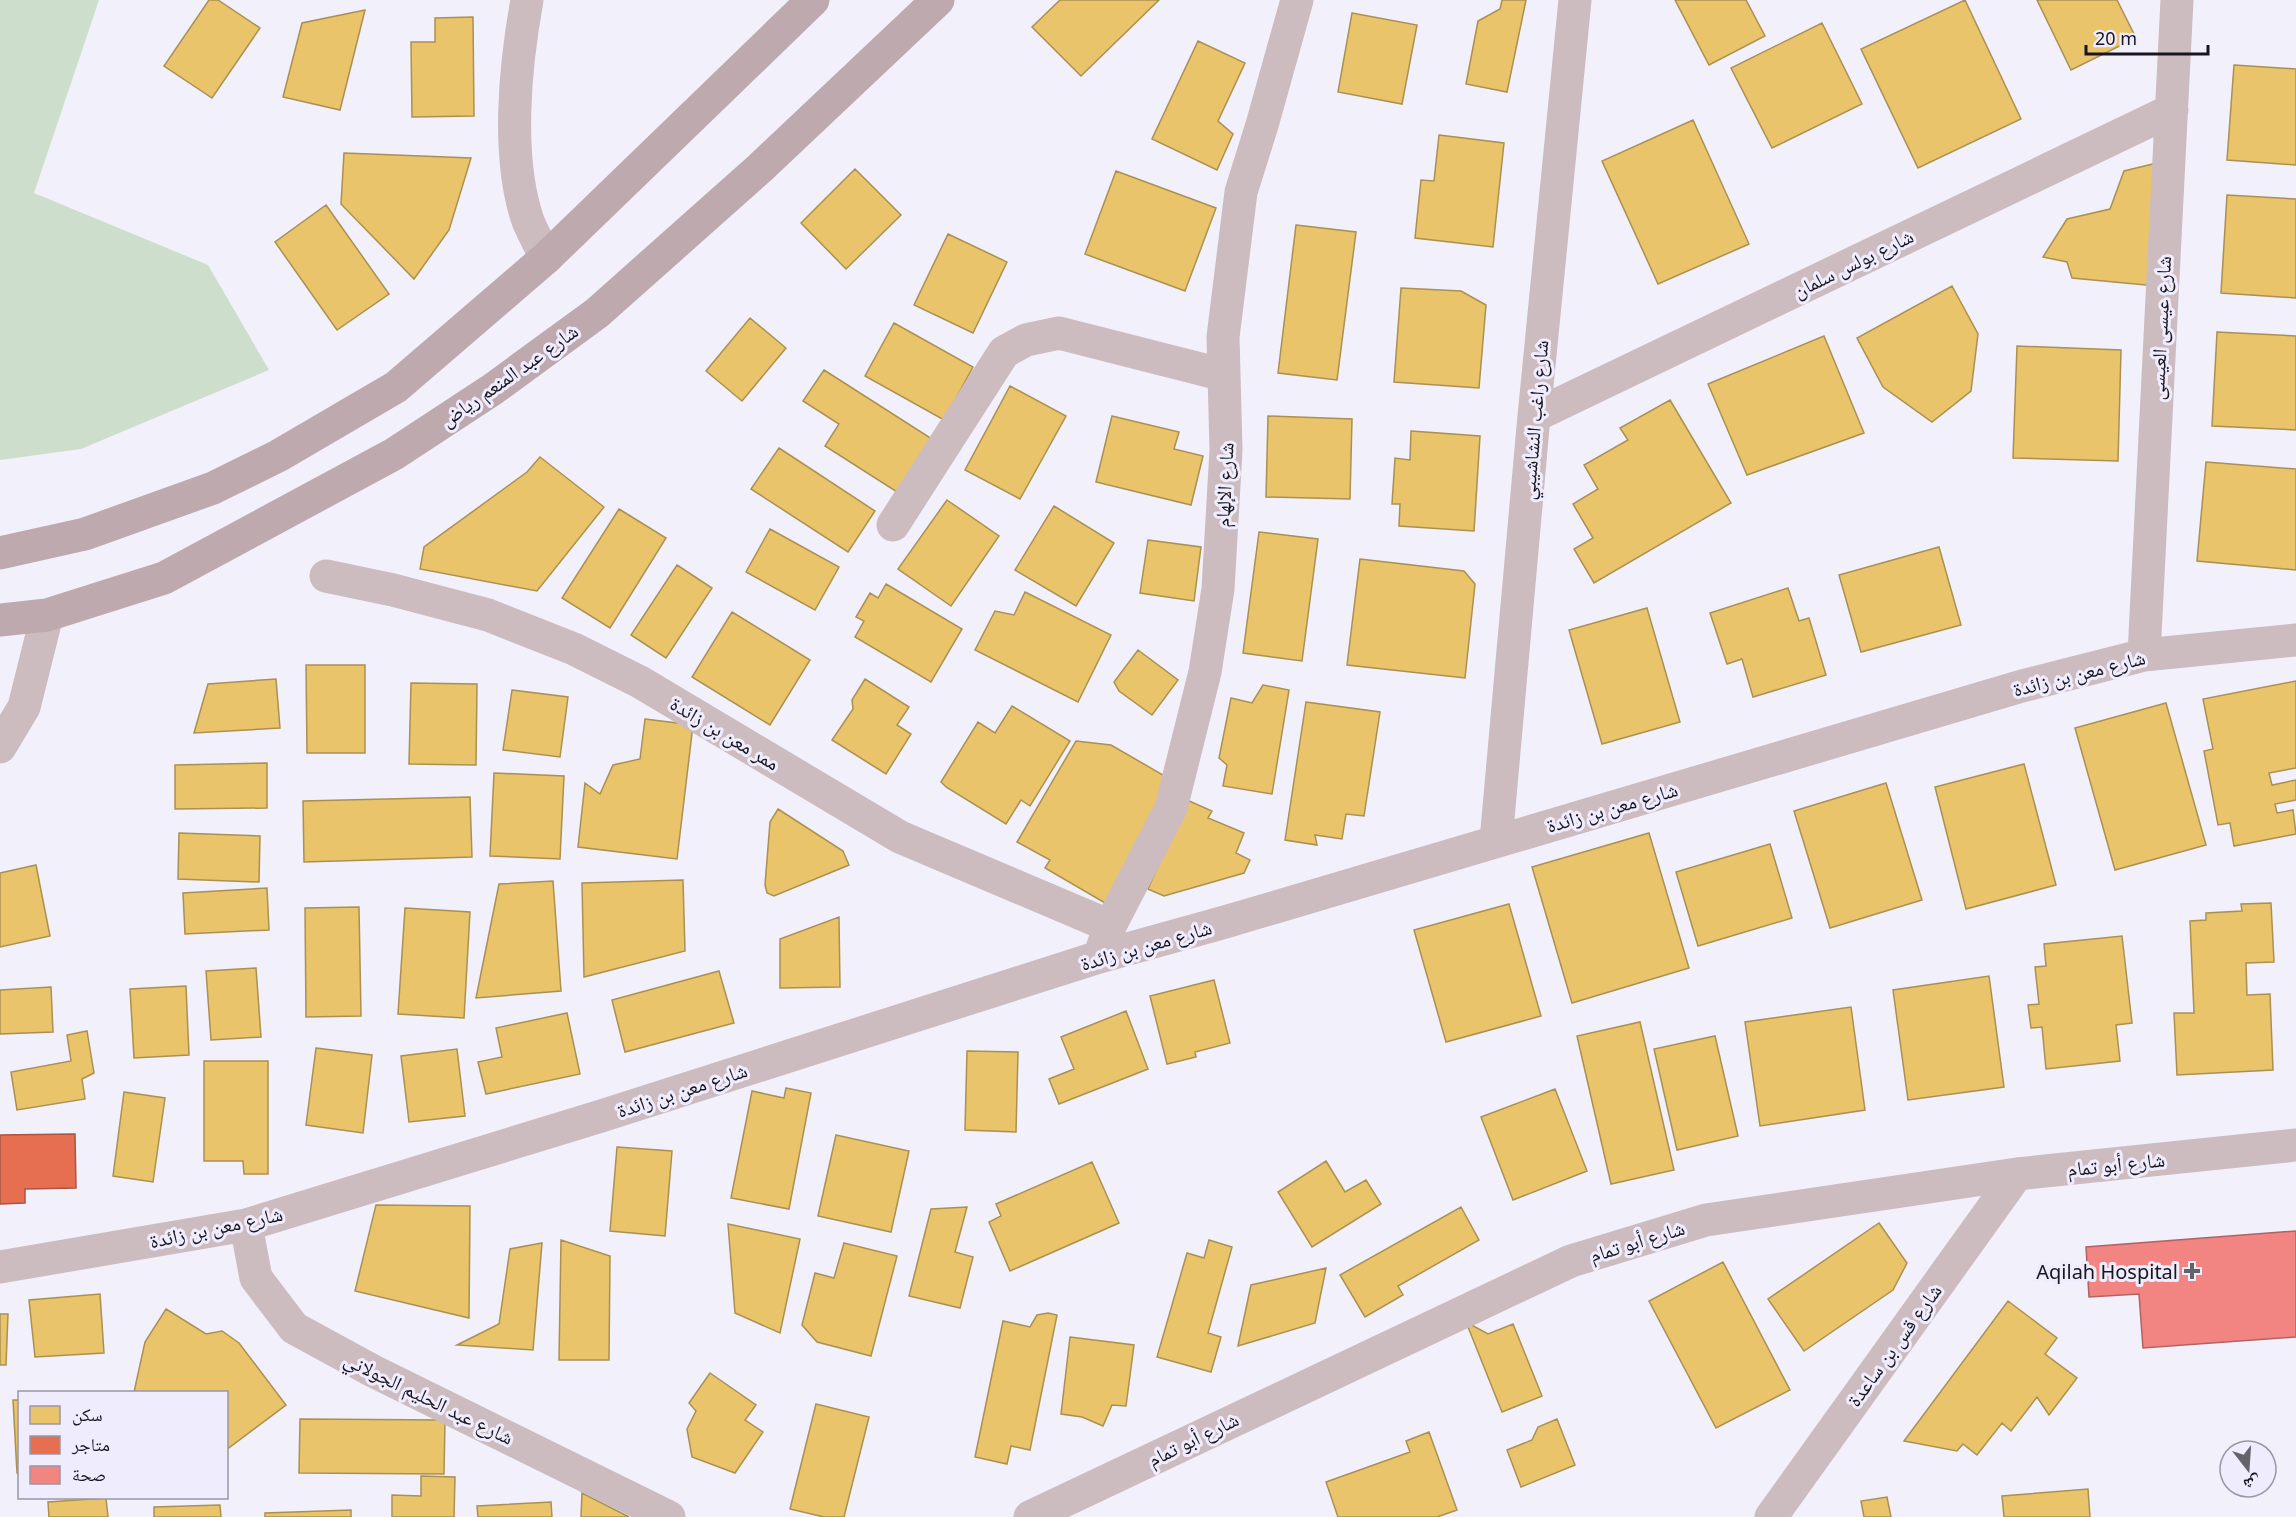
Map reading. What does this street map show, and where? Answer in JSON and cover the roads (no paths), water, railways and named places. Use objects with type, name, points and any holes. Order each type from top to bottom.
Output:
[{"type":"main road","points":[[0,553],[86,534],[213,488],[278,456],[396,387],[546,258],[813,0]]},
{"type":"main road","name":"شارع عبد المنعم رياض","points":[[0,621],[47,615],[164,578],[394,454],[493,389],[597,313],[760,168],[938,0]]},
{"type":"street","points":[[526,0],[521,30],[516,100],[516,169],[528,220],[546,258]]},
{"type":"street","name":"شارع الإلهام","points":[[1099,957],[1110,926],[1170,808],[1205,672],[1218,589],[1226,450],[1223,337],[1241,192],[1297,0]]},
{"type":"street","name":"شارع راغب النشاشيبي","points":[[1496,841],[1534,416],[1575,0]]},
{"type":"street","name":"شارع عيسى العيسى","points":[[2144,655],[2177,0]]},
{"type":"street","name":"شارع بولس سلمان","points":[[1534,416],[2172,110]]},
{"type":"street","points":[[892,525],[1004,352],[1026,340],[1059,333],[1224,375]]},
{"type":"street","name":"ممر معن بن زائدة","points":[[326,576],[393,590],[488,615],[574,649],[640,682],[900,837],[1110,926]]},
{"type":"street","points":[[0,747],[24,707],[47,615]]},
{"type":"street","name":"شارع معن بن زائدة","points":[[0,1267],[246,1225],[587,1121],[1099,957],[1225,922],[2022,686],[2144,655],[2296,640]]},
{"type":"street","name":"شارع أبو تمام","points":[[1030,1517],[1571,1261],[1706,1220],[2017,1174],[2296,1145]]},
{"type":"street","name":"شارع قس بن ساعدة","points":[[1772,1517],[2017,1174]]},
{"type":"street","name":"شارع عبد الحليم الجولاني","points":[[246,1225],[256,1278],[294,1328],[373,1371],[669,1517]]},
{"type":"place","name":"Aqilah Hospital","points":[[2192,1271]]}]
